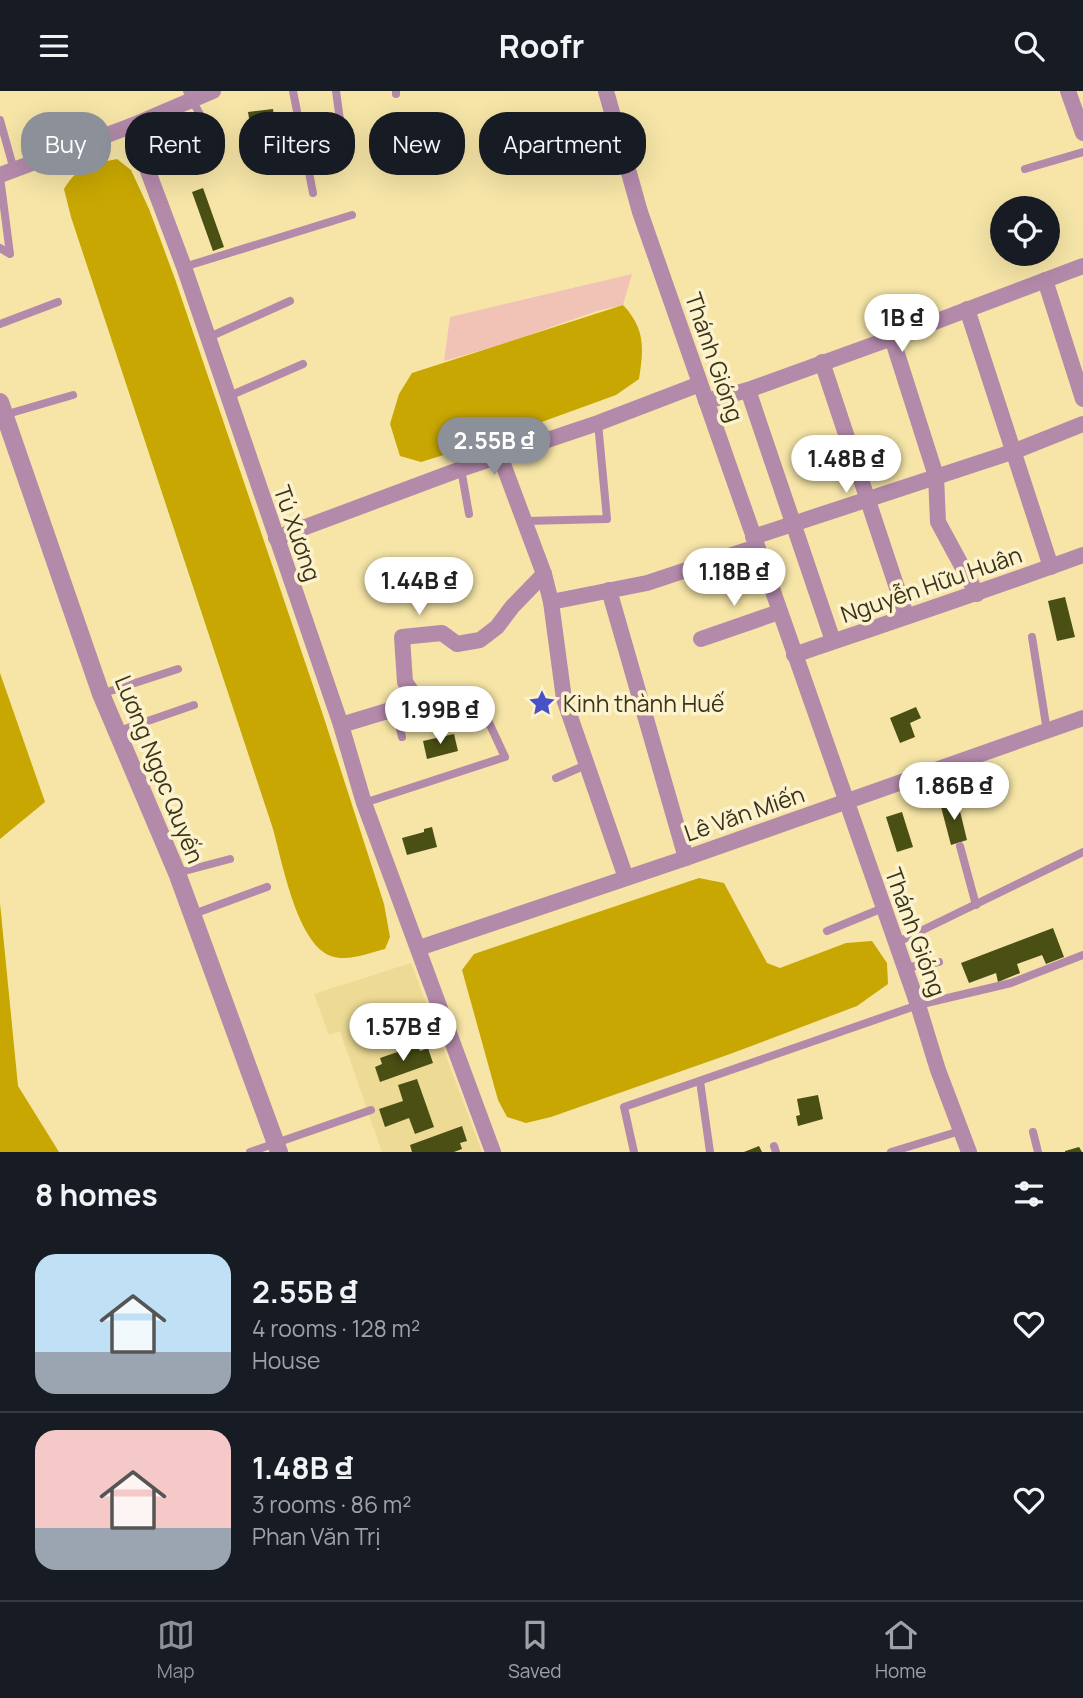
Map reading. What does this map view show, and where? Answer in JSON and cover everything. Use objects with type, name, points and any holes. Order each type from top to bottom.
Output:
[{"type":"street","points":[[157,112],[188,95],[213,91]]},
{"type":"street","name":"Thánh Gióng","points":[[606,91],[640,212],[969,1152]]},
{"type":"street","points":[[1068,91],[1083,133]]},
{"type":"street","points":[[5,174],[125,128]]},
{"type":"street","name":"Tú Xương","points":[[149,175],[184,267],[341,725],[364,803],[492,1152]]},
{"type":"street","points":[[706,401],[748,390],[1083,266]]},
{"type":"street","points":[[1045,280],[1083,399]]},
{"type":"street","points":[[967,309],[1051,567]]},
{"type":"street","points":[[892,338],[936,476],[938,522],[976,594]]},
{"type":"street","points":[[822,362],[906,615]]},
{"type":"street","points":[[276,538],[461,468],[598,423],[700,384]]},
{"type":"street","points":[[748,390],[792,525],[834,641]]},
{"type":"street","name":"Lương Ngọc Quyến","points":[[2,408],[101,694],[177,873],[278,1147]]},
{"type":"street","points":[[551,602],[647,583],[792,525],[1015,451],[1083,424]]},
{"type":"street","points":[[500,456],[544,574],[551,602],[564,699],[626,878]]},
{"type":"street","name":"Nguyễn Hữu Huân","points":[[794,655],[1083,555]]},
{"type":"street","points":[[427,699],[412,692],[405,682],[402,637],[442,633],[457,645],[480,640],[497,627],[544,574]]},
{"type":"street","points":[[609,590],[686,858]]},
{"type":"street","points":[[701,639],[779,612]]},
{"type":"street","points":[[341,725],[427,699]]},
{"type":"street","name":"Lê Văn Miến","points":[[419,948],[686,858],[1083,718]]},
{"type":"lane","points":[[293,91],[313,193]]},
{"type":"lane","points":[[336,91],[339,112]]},
{"type":"lane","points":[[188,95],[198,112]]},
{"type":"lane","points":[[0,120],[10,254],[0,248]]},
{"type":"lane","points":[[1025,169],[1083,152]]},
{"type":"lane","points":[[184,267],[352,215]]},
{"type":"lane","points":[[207,338],[290,300]]},
{"type":"lane","points":[[0,324],[58,302]]},
{"type":"lane","points":[[227,397],[303,364]]},
{"type":"lane","points":[[2,408],[73,395]]},
{"type":"lane","points":[[523,521],[607,519],[598,423]]},
{"type":"lane","points":[[461,468],[469,515]]},
{"type":"lane","points":[[1032,637],[1047,730]]},
{"type":"lane","points":[[101,694],[178,669]]},
{"type":"lane","points":[[364,803],[505,757],[484,712],[427,699]]},
{"type":"lane","points":[[116,731],[194,705]]},
{"type":"lane","points":[[395,708],[402,737]]},
{"type":"lane","points":[[556,778],[588,764]]},
{"type":"lane","points":[[960,846],[976,905]]},
{"type":"lane","points":[[896,943],[1083,852]]},
{"type":"lane","points":[[177,873],[230,859]]},
{"type":"lane","points":[[191,915],[267,887]]},
{"type":"lane","points":[[827,931],[883,908]]},
{"type":"lane","points":[[634,1152],[624,1107],[918,1005],[1011,983],[1083,955]]},
{"type":"lane","points":[[904,968],[939,962]]},
{"type":"lane","points":[[700,1081],[710,1152]]},
{"type":"lane","points":[[250,1152],[278,1147],[370,1110]]},
{"type":"lane","points":[[891,1152],[960,1131]]},
{"type":"lane","points":[[1033,1132],[1038,1152]]},
{"type":"shaded area","points":[[117,159],[125,165],[125,175],[133,175],[175,279],[384,904],[390,937],[385,949],[338,958],[319,948],[300,919],[286,880],[273,829],[64,189],[75,175],[111,175],[111,160]]},
{"type":"shaded area","points":[[632,274],[623,305],[444,361],[450,317]]},
{"type":"shaded area","points":[[623,305],[639,330],[642,358],[639,379],[616,395],[492,440],[421,462],[400,456],[390,424],[399,394],[412,373]]},
{"type":"shaded area","points":[[0,673],[45,802],[0,839]]},
{"type":"shaded area","points":[[699,878],[724,883],[767,963],[780,968],[846,943],[872,941],[887,963],[888,984],[857,1006],[551,1117],[526,1123],[507,1117],[498,1100],[462,970],[474,954]]},
{"type":"shaded area","points":[[0,903],[18,1086],[59,1152],[0,1152]]},
{"type":"shaded area","points":[[411,963],[482,1152],[382,1152],[340,1031],[329,1035],[314,994]]},
{"type":"building","points":[[273,109],[273,112],[248,112]]},
{"type":"building","points":[[203,188],[224,247],[213,251],[192,192]]},
{"type":"building","points":[[1065,597],[1075,637],[1057,641],[1048,601]]},
{"type":"building","points":[[916,707],[921,718],[910,723],[915,737],[900,743],[890,718]]},
{"type":"building","points":[[454,734],[458,751],[427,759],[423,741]]},
{"type":"building","points":[[957,799],[967,840],[951,845],[940,803]]},
{"type":"building","points":[[902,812],[913,847],[897,852],[886,817]]},
{"type":"building","points":[[432,827],[437,847],[407,855],[402,838]]},
{"type":"building","points":[[1053,928],[1064,957],[1046,964],[1042,955],[1017,964],[1020,973],[998,982],[996,973],[969,983],[961,963]]},
{"type":"building","points":[[418,1045],[420,1051],[428,1048],[433,1063],[380,1082],[375,1067],[382,1064],[380,1058]]},
{"type":"building","points":[[417,1079],[434,1127],[415,1134],[409,1118],[385,1127],[379,1109],[403,1101],[398,1085]]},
{"type":"building","points":[[818,1095],[823,1119],[798,1126],[796,1116],[800,1115],[797,1099]]},
{"type":"building","points":[[462,1126],[467,1141],[460,1143],[462,1149],[454,1152],[412,1152],[410,1145]]},
{"type":"building","points":[[759,1146],[762,1152],[744,1152]]},
{"type":"building","points":[[1079,1147],[1082,1152],[1065,1152],[1065,1151]]},
{"type":"place","name":"Kinh thành Huế","points":[[542,703]]}]
